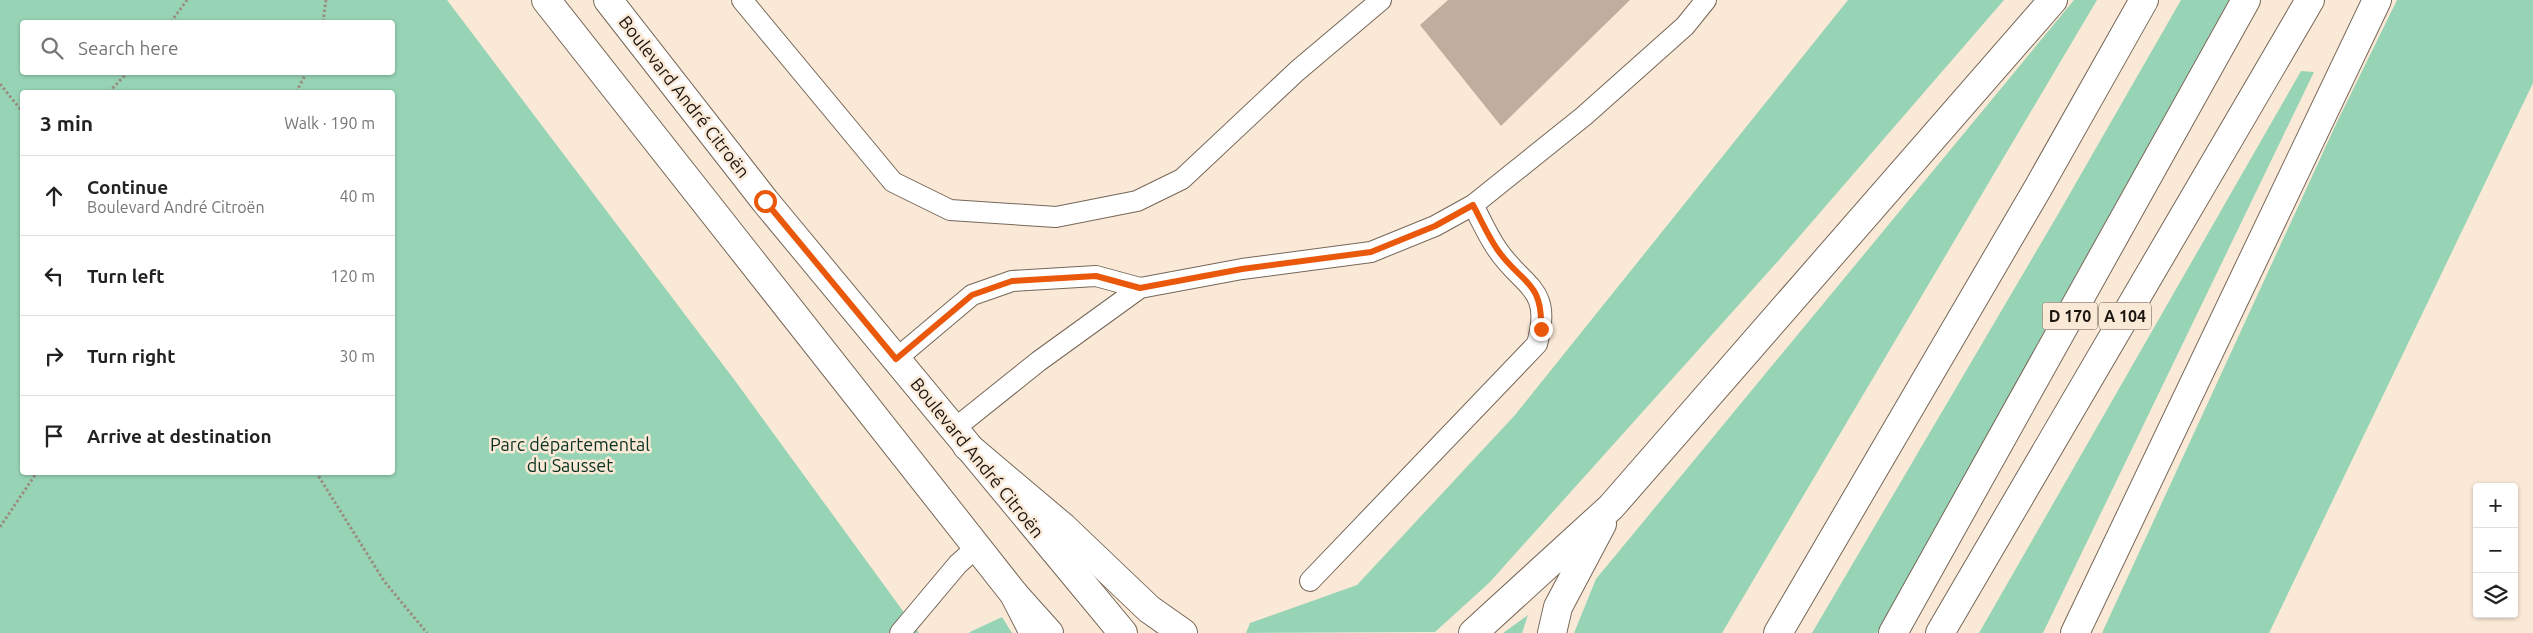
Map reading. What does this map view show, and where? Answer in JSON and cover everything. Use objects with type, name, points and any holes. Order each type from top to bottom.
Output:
[{"type":"main road","points":[[546,0],[1014,594],[1049,633]]},
{"type":"main road","name":"Boulevard André Citroën","points":[[608,0],[759,193],[1123,633]]},
{"type":"main road","points":[[1473,633],[1611,507],[2053,0]]},
{"type":"main road","points":[[1778,633],[2038,188],[2144,0]]},
{"type":"main road","name":"D 170","points":[[1893,633],[2246,0]]},
{"type":"main road","name":"A 104","points":[[1940,633],[2310,0]]},
{"type":"main road","points":[[2075,633],[2377,0]]},
{"type":"main road","points":[[960,438],[1063,528],[1149,609],[1183,633]]},
{"type":"main road","points":[[1552,633],[1558,608],[1611,507]]},
{"type":"main road","points":[[1014,594],[1034,633]]},
{"type":"lane","points":[[742,0],[893,182],[950,210],[1056,217],[1137,201],[1182,179],[1297,71],[1381,0]]},
{"type":"lane","points":[[960,438],[1039,361],[1140,288],[1242,269],[1371,252],[1435,226],[1473,205],[1584,116],[1685,26],[1706,0]]},
{"type":"lane","points":[[1310,581],[1537,344],[1541,329],[1542,308],[1536,292],[1498,250],[1473,205]]},
{"type":"lane","points":[[896,359],[972,295],[1012,281],[1096,276],[1140,288]]},
{"type":"lane","points":[[900,633],[958,564],[977,547]]},
{"type":"path","points":[[172,20],[187,0]]},
{"type":"path","points":[[323,20],[326,0]]},
{"type":"path","points":[[111,90],[125,75]]},
{"type":"path","points":[[297,90],[304,75]]},
{"type":"path","points":[[0,84],[20,109]]},
{"type":"path","points":[[0,527],[36,475]]},
{"type":"path","points":[[318,475],[384,581],[427,633]]},
{"type":"green space","name":"Parc départemental du Sausset","points":[[0,0],[447,0],[736,382],[919,633],[0,633]]},
{"type":"green space","points":[[1848,0],[2004,0],[1779,260],[1489,583],[1435,632],[1246,633],[1250,623],[1357,585],[1515,415]]},
{"type":"green space","points":[[2074,0],[2097,0],[1722,633],[1574,633],[1596,579]]},
{"type":"green space","points":[[2181,0],[2229,0],[1877,633],[1812,633],[2057,216]]},
{"type":"green space","points":[[2397,0],[2533,0],[2533,83],[2269,633],[2102,633],[2337,122]]},
{"type":"green space","points":[[2301,71],[2314,72],[2043,633],[1979,633]]},
{"type":"green space","points":[[1528,615],[1522,633],[1503,633]]},
{"type":"green space","points":[[1002,617],[1012,633],[969,633],[972,631]]},
{"type":"building","points":[[1448,0],[1630,0],[1501,126],[1420,25]]},
{"type":"route","points":[[765,201],[896,359],[972,295],[1012,281],[1096,276],[1140,288],[1242,269],[1371,252],[1435,226],[1473,205],[1498,250],[1536,292],[1542,308],[1541,329]]}]
